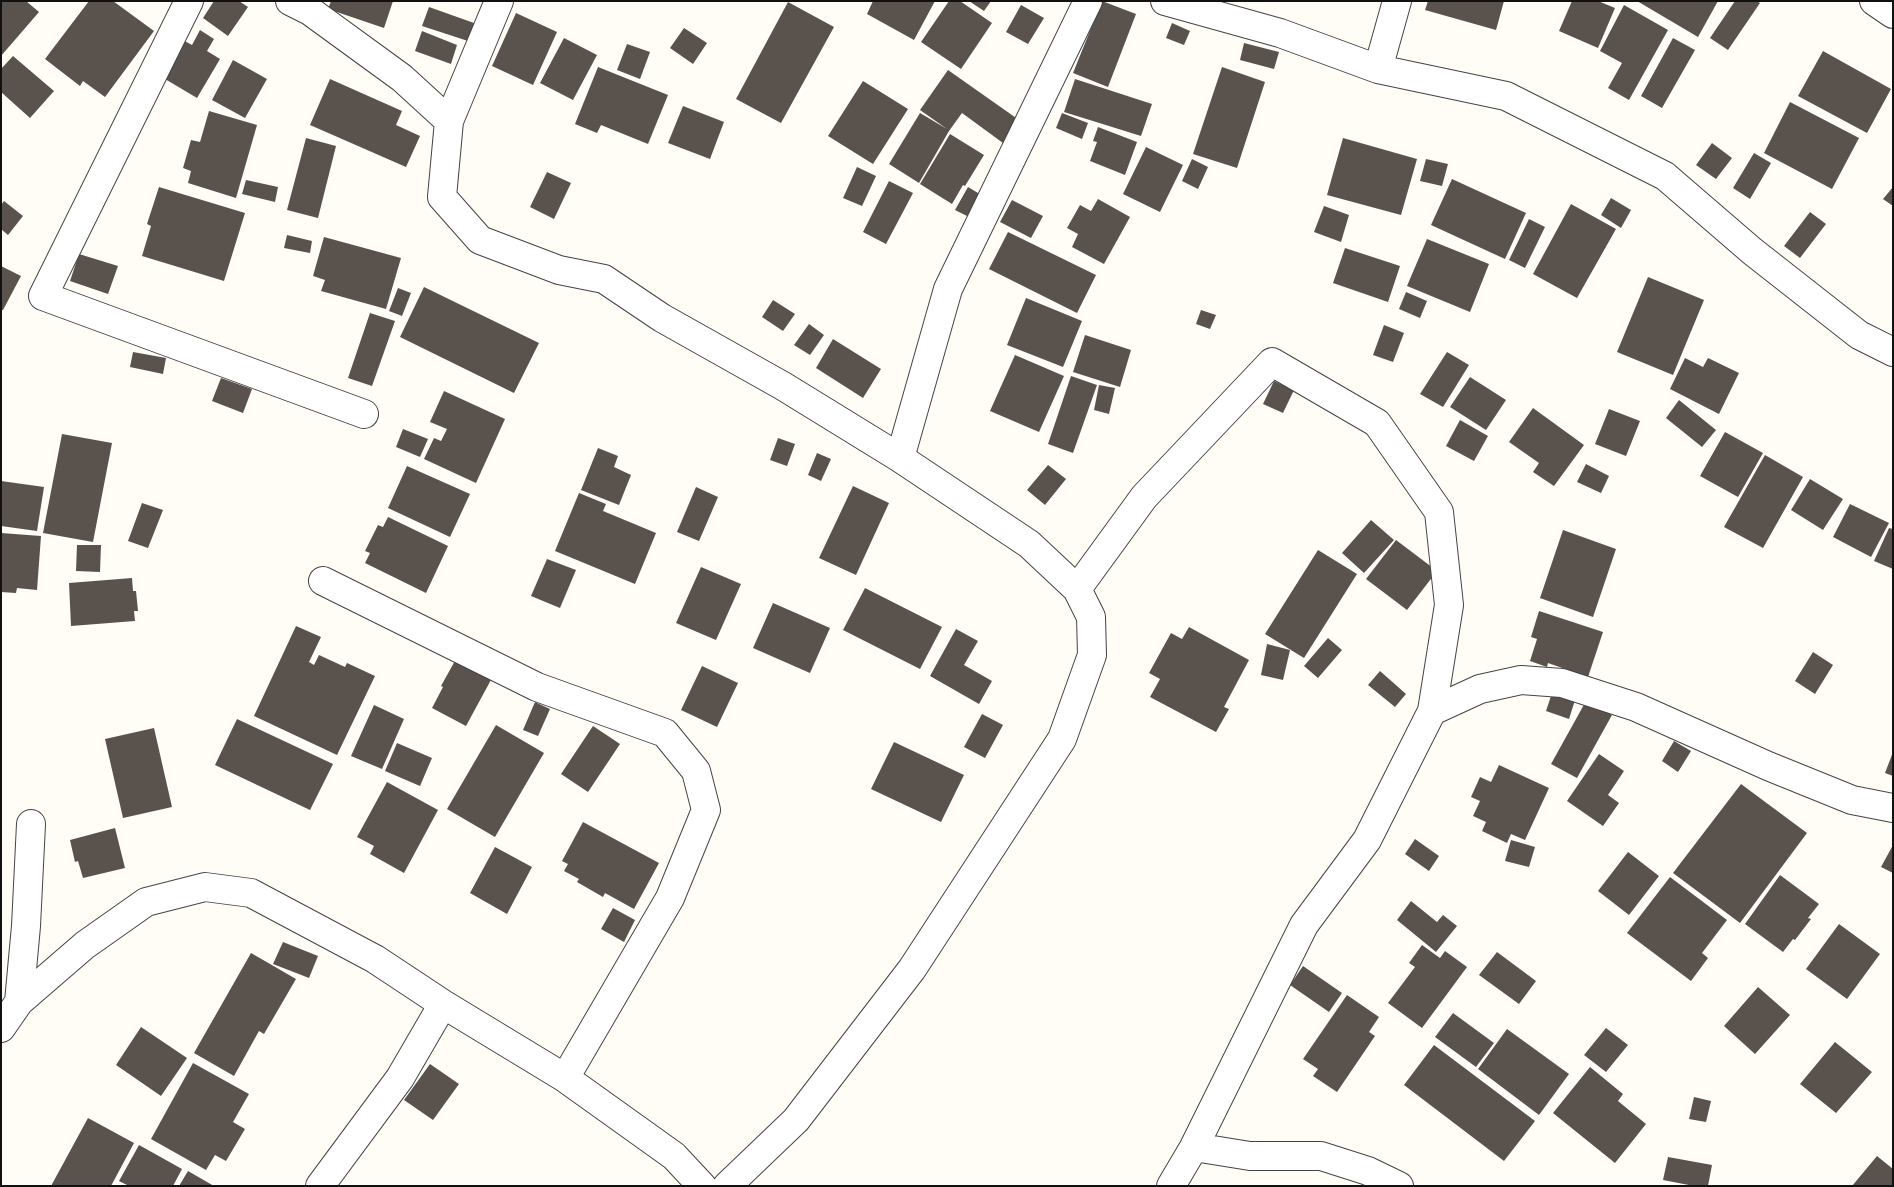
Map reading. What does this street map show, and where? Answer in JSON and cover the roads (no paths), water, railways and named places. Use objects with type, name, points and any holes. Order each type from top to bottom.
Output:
[{"type":"street","points":[[189,1],[43,296],[364,414]]},
{"type":"street","points":[[290,1],[310,11],[402,78],[449,121]]},
{"type":"street","points":[[499,1],[449,121],[442,197],[480,240],[559,270],[604,280],[662,318],[783,386],[900,458],[1029,544],[1076,589],[1091,617],[1092,654],[1062,739],[912,969],[796,1120],[727,1186]]},
{"type":"street","points":[[900,458],[948,289],[1088,1]]},
{"type":"street","points":[[1165,1],[1280,33],[1378,70],[1506,96],[1665,176],[1752,251],[1859,335],[1893,352]]},
{"type":"street","points":[[1378,70],[1397,1]]},
{"type":"street","points":[[1874,1],[1893,14]]},
{"type":"street","points":[[1076,589],[1144,497],[1272,362],[1377,423],[1439,512],[1449,605],[1432,710],[1367,840],[1304,925],[1194,1147],[1171,1186]]},
{"type":"street","points":[[323,581],[537,688],[665,734],[696,770],[706,810],[670,898],[565,1078]]},
{"type":"street","points":[[1432,710],[1480,689],[1520,680],[1562,683],[1636,707],[1768,766],[1852,800],[1893,808]]},
{"type":"street","points":[[19,1002],[32,824]]},
{"type":"street","points":[[1,1028],[19,1002],[85,945],[146,902],[205,887],[251,893],[375,959],[443,1004],[565,1078],[674,1156],[702,1186]]},
{"type":"street","points":[[320,1186],[400,1078],[443,1004]]},
{"type":"street","points":[[1194,1147],[1250,1156],[1321,1156],[1368,1171],[1399,1186]]}]
